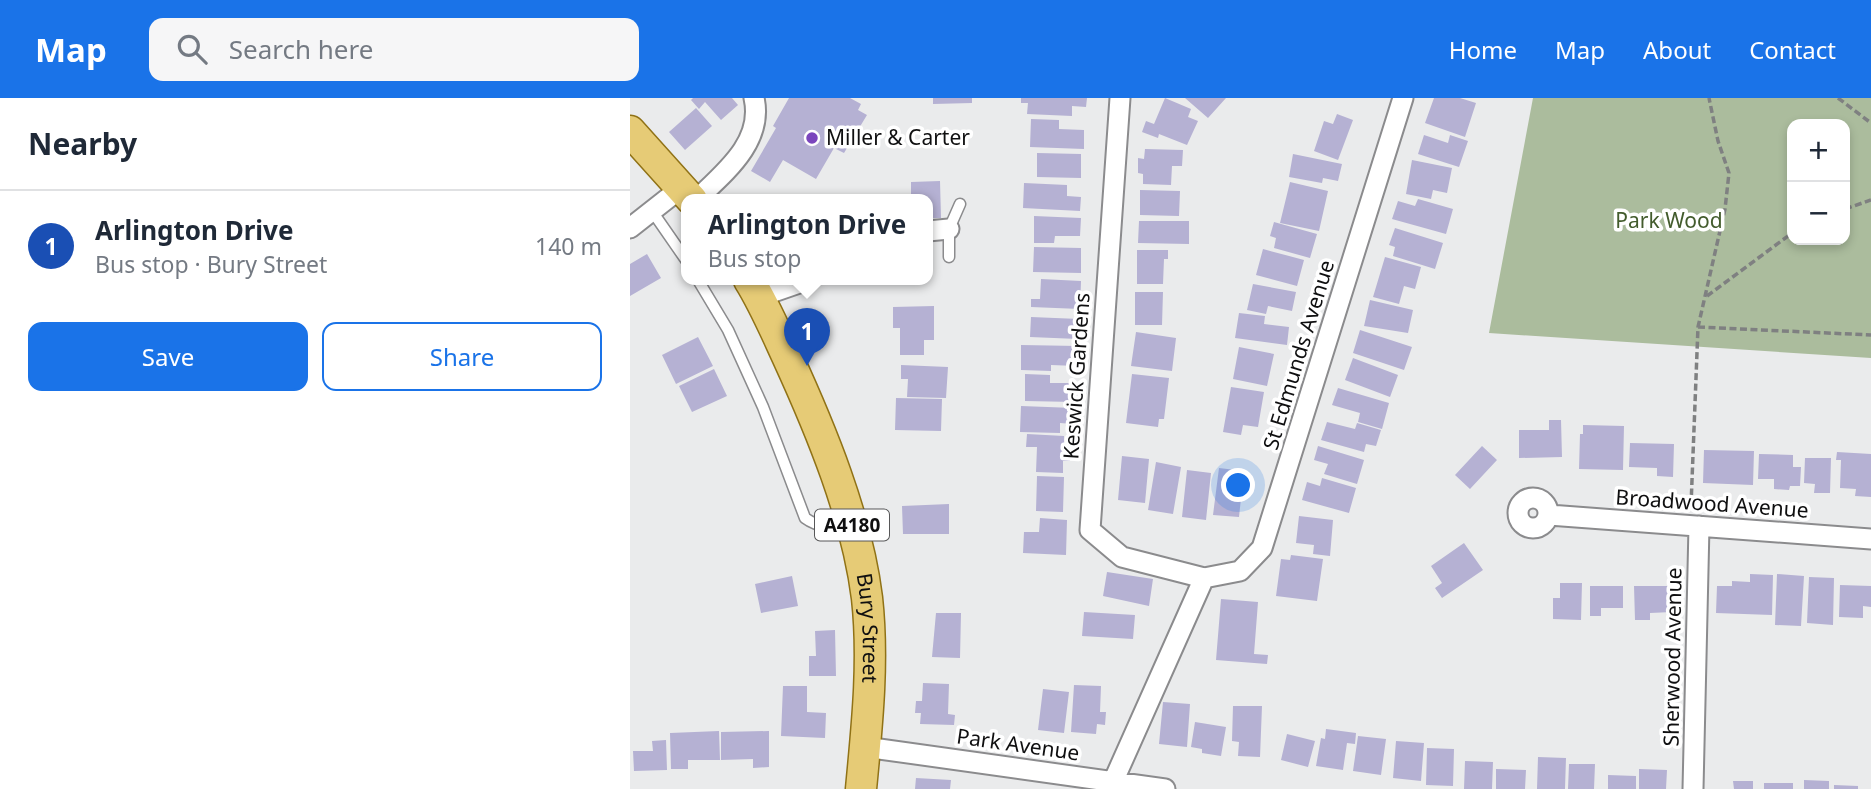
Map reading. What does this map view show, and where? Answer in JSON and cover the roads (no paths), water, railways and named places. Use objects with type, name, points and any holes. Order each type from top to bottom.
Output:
[{"type":"main road","points":[[630,131],[688,194]]},
{"type":"main road","name":"Bury Street","points":[[754,289],[804,393],[851,523],[867,598],[870,675],[861,789]]},
{"type":"street","points":[[693,194],[726,171],[746,147],[755,123],[754,98]]},
{"type":"street","name":"Keswick Gardens","points":[[1120,98],[1090,530],[1122,557],[1204,578]]},
{"type":"street","name":"St Edmunds Avenue","points":[[1204,578],[1240,571],[1262,548],[1403,98]]},
{"type":"street","points":[[630,228],[652,211],[681,200]]},
{"type":"street","points":[[933,231],[949,229]]},
{"type":"street","points":[[754,289],[778,285]]},
{"type":"street","name":"Broadwood Avenue","points":[[1549,515],[1871,539]]},
{"type":"street","name":"Sherwood Avenue","points":[[1693,789],[1695,526]]},
{"type":"street","points":[[1114,782],[1204,578]]},
{"type":"street","name":"Park Avenue","points":[[865,747],[1166,789]]},
{"type":"lane","points":[[949,257],[949,229],[960,204]]},
{"type":"lane","points":[[652,211],[681,253]]},
{"type":"lane","points":[[701,285],[728,330],[763,407],[805,518],[827,527],[851,523]]},
{"type":"place","name":"Miller & Carter","points":[[812,138]]},
{"type":"place","name":"Arlington Drive","points":[[807,366]]},
{"type":"park label","name":"Park Wood","points":[[1669,221]]}]
